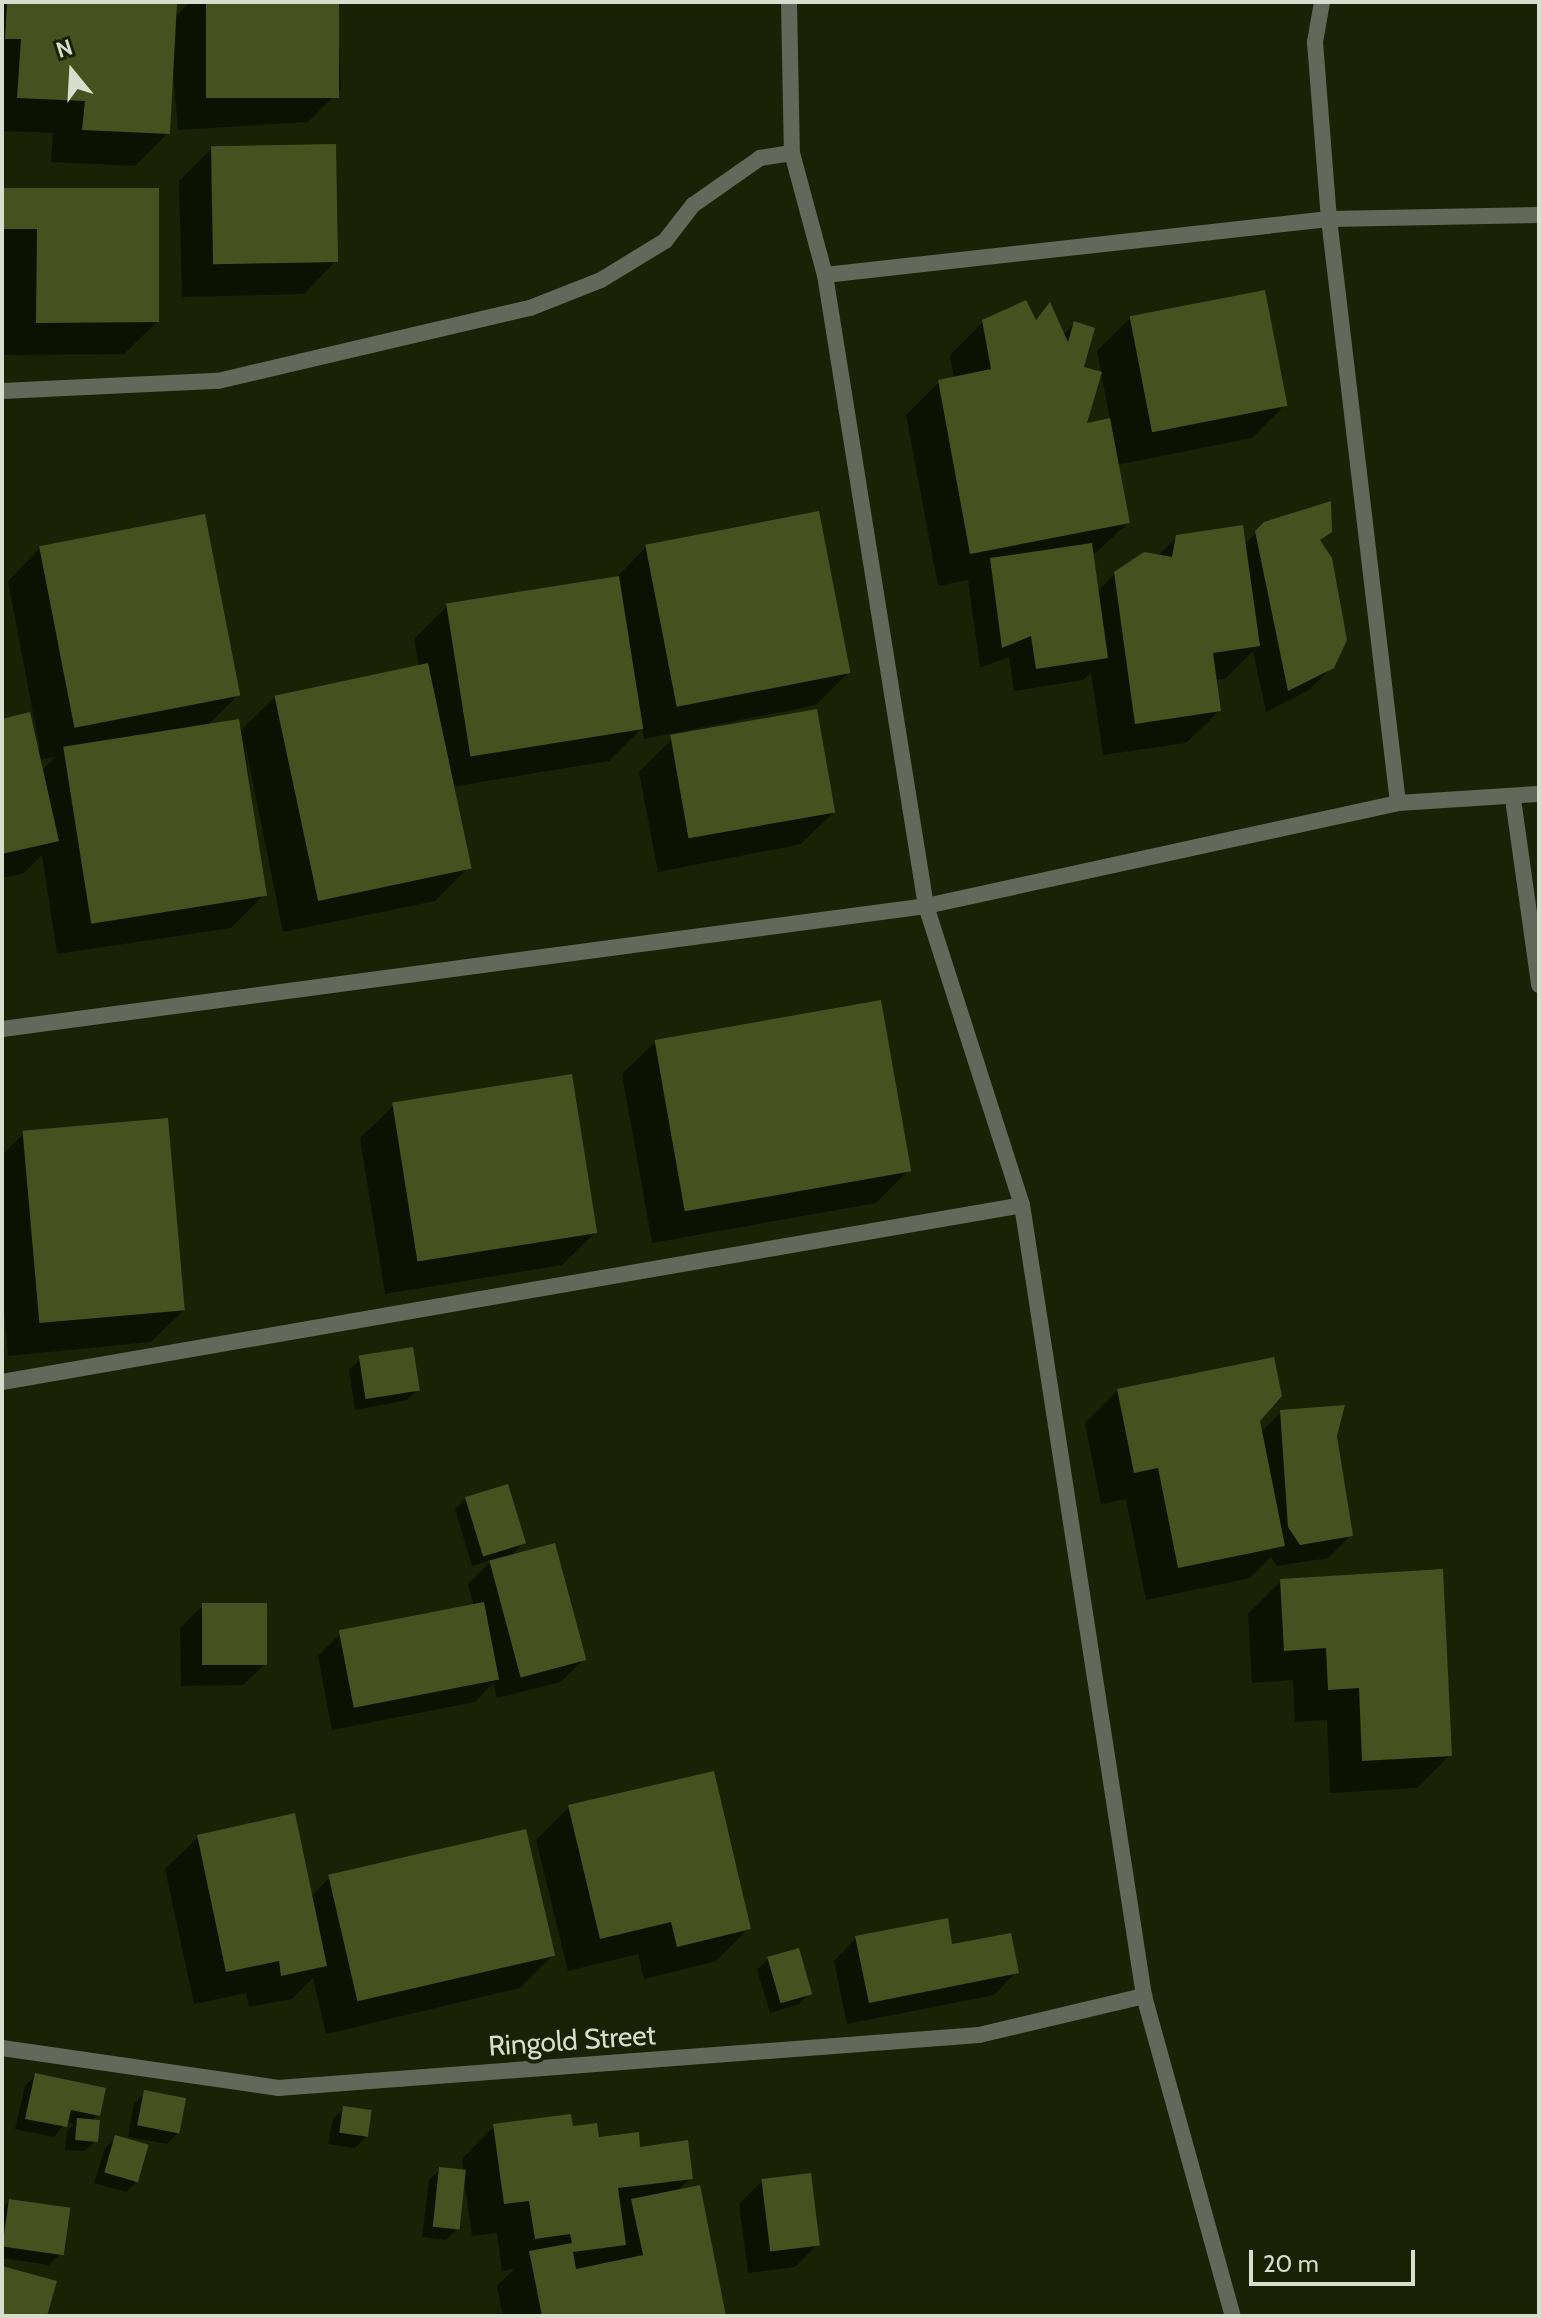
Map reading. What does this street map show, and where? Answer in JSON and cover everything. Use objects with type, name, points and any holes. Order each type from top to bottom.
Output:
[{"type":"street","points":[[789,2],[792,153],[825,275],[926,906],[1022,1205],[1144,1996],[1233,2316]]},
{"type":"street","points":[[1322,2],[1315,42],[1329,219],[1398,803]]},
{"type":"street","points":[[2,391],[218,381],[530,308],[601,280],[665,241],[693,205],[730,176],[760,158],[792,153]]},
{"type":"street","points":[[825,275],[1329,219],[1539,215]]},
{"type":"street","points":[[2,1029],[926,906],[1398,803],[1513,799],[1539,794]]},
{"type":"street","points":[[1513,799],[1539,985]]},
{"type":"street","points":[[2,1382],[1022,1205]]},
{"type":"street","name":"Ringold Street","points":[[2,2048],[278,2088],[979,2035],[1144,1996]]},
{"type":"building","points":[[7,2],[177,2],[170,134],[82,130],[85,101],[17,98],[21,39],[5,39]]},
{"type":"building","points":[[206,2],[339,2],[339,98],[206,98]]},
{"type":"building","points":[[336,144],[338,262],[213,264],[211,146]]},
{"type":"building","points":[[2,188],[159,188],[159,322],[36,323],[37,229],[2,229]]},
{"type":"building","points":[[1265,290],[1288,406],[1152,432],[1130,316]]},
{"type":"building","points":[[1026,300],[1036,320],[1050,302],[1068,342],[1074,321],[1095,328],[1084,367],[1102,372],[1087,423],[1110,418],[1130,523],[970,554],[938,380],[991,369],[982,320]]},
{"type":"building","points":[[1331,501],[1332,532],[1320,540],[1332,558],[1347,640],[1334,668],[1288,691],[1255,531],[1264,522]]},
{"type":"building","points":[[819,511],[850,673],[677,707],[645,545]]},
{"type":"building","points":[[205,514],[240,696],[74,728],[39,546]]},
{"type":"building","points":[[1243,525],[1260,646],[1213,653],[1221,711],[1135,724],[1114,572],[1144,552],[1172,557],[1176,535]]},
{"type":"building","points":[[1092,543],[1108,658],[1036,669],[1031,636],[1002,648],[990,558]]},
{"type":"building","points":[[619,576],[643,729],[470,756],[446,603]]},
{"type":"building","points":[[428,663],[472,868],[318,901],[274,696]]},
{"type":"building","points":[[817,709],[835,812],[688,838],[670,735]]},
{"type":"building","points":[[30,712],[59,841],[2,854],[2,719]]},
{"type":"building","points":[[239,719],[267,896],[91,924],[63,747]]},
{"type":"building","points":[[881,1000],[911,1171],[685,1211],[654,1040]]},
{"type":"building","points":[[572,1074],[597,1233],[417,1261],[392,1102]]},
{"type":"building","points":[[168,1118],[185,1310],[39,1323],[23,1131]]},
{"type":"building","points":[[413,1347],[420,1390],[366,1399],[359,1356]]},
{"type":"building","points":[[1274,1357],[1282,1396],[1260,1421],[1285,1546],[1178,1568],[1158,1468],[1134,1473],[1117,1389]]},
{"type":"building","points":[[1345,1405],[1337,1436],[1353,1536],[1300,1545],[1288,1527],[1280,1410]]},
{"type":"building","points":[[508,1484],[526,1543],[483,1556],[465,1497]]},
{"type":"building","points":[[555,1543],[586,1660],[521,1677],[489,1561]]},
{"type":"building","points":[[1443,1569],[1452,1756],[1362,1761],[1359,1688],[1328,1690],[1326,1648],[1284,1651],[1280,1579]]},
{"type":"building","points":[[484,1602],[499,1680],[354,1708],[339,1630]]},
{"type":"building","points":[[202,1603],[267,1603],[267,1665],[202,1665]]},
{"type":"building","points":[[714,1771],[751,1929],[677,1947],[671,1922],[600,1939],[568,1805]]},
{"type":"building","points":[[295,1813],[327,1966],[281,1976],[279,1961],[226,1972],[197,1835]]},
{"type":"building","points":[[526,1829],[555,1956],[357,2001],[328,1875]]},
{"type":"building","points":[[948,1918],[952,1944],[1011,1933],[1019,1973],[869,2003],[855,1936]]},
{"type":"building","points":[[799,1948],[812,1994],[781,2003],[767,1957]]},
{"type":"building","points":[[35,2073],[106,2088],[100,2116],[71,2110],[67,2127],[25,2119]]},
{"type":"building","points":[[144,2090],[186,2098],[179,2134],[137,2125]]},
{"type":"building","points":[[343,2106],[372,2110],[368,2137],[339,2133]]},
{"type":"building","points":[[571,2114],[573,2126],[597,2123],[599,2137],[639,2132],[640,2147],[688,2140],[693,2179],[618,2188],[626,2245],[573,2252],[576,2269],[643,2255],[631,2199],[700,2185],[726,2316],[542,2316],[529,2251],[572,2243],[570,2234],[535,2239],[529,2201],[504,2204],[493,2124]]},
{"type":"building","points":[[77,2118],[100,2120],[98,2142],[75,2140]]},
{"type":"building","points":[[115,2135],[149,2145],[138,2182],[104,2172]]},
{"type":"building","points":[[439,2167],[466,2170],[460,2229],[433,2227]]},
{"type":"building","points":[[811,2173],[820,2245],[770,2252],[761,2179]]},
{"type":"building","points":[[9,2199],[70,2208],[64,2255],[2,2247]]},
{"type":"building","points":[[2,2266],[57,2281],[47,2316],[2,2314]]}]
